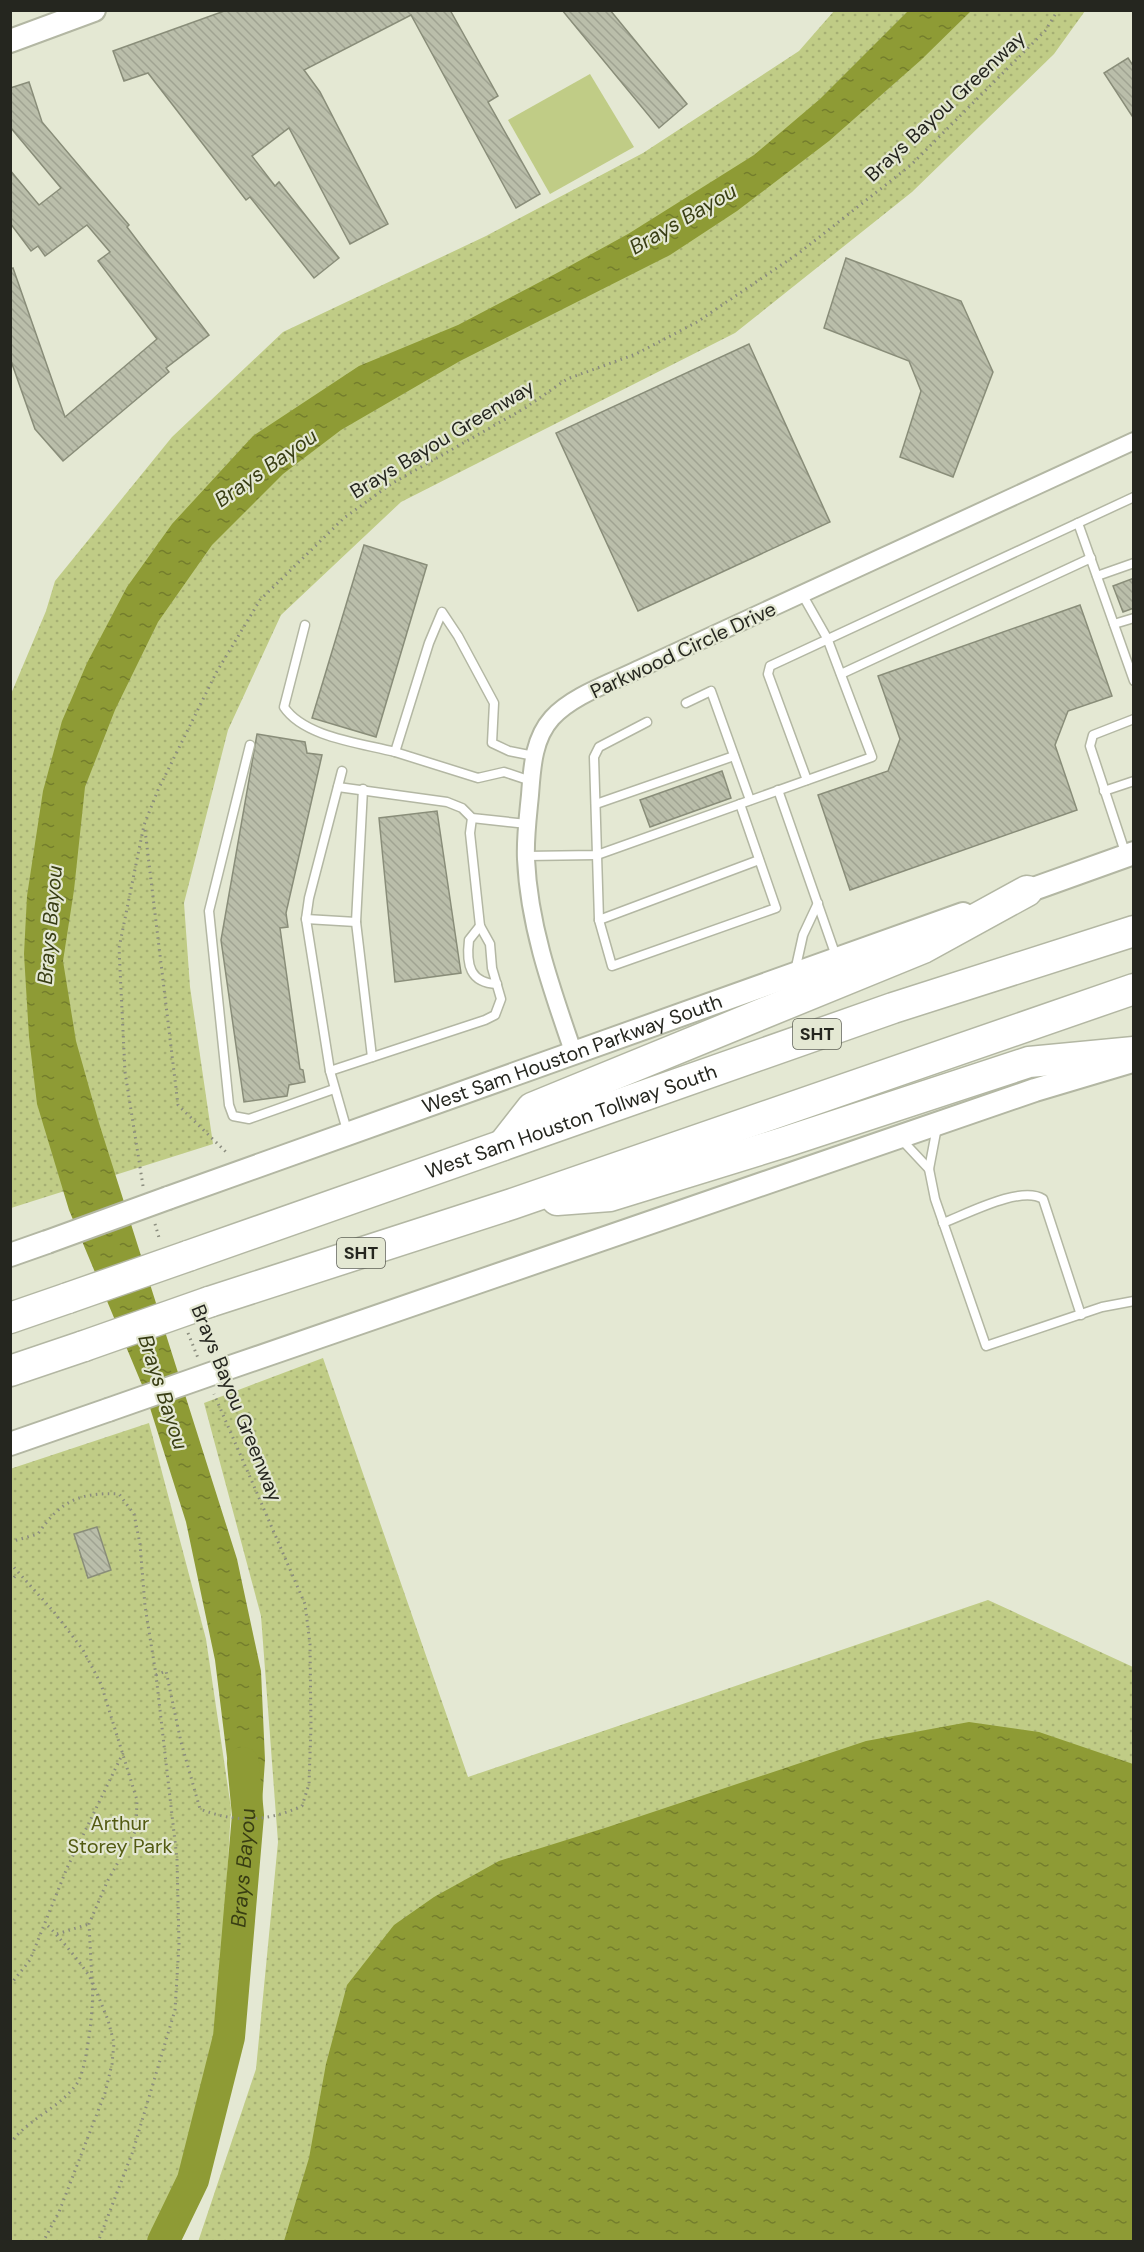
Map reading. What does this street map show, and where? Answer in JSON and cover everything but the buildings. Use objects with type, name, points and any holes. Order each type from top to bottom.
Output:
[{"type":"highway","points":[[503,1145],[532,1108],[923,948],[1027,891]]},
{"type":"highway","name":"West Sam Houston Tollway South","points":[[10,1318],[68,1298],[175,1253],[503,1145],[954,987],[1134,931]]},
{"type":"highway","name":"SHT","points":[[10,1371],[209,1302],[512,1204],[1134,989]]},
{"type":"highway","points":[[512,1204],[610,1196],[1029,1062],[1134,1052]]},
{"type":"main road","points":[[10,41],[67,15],[94,10]]},
{"type":"main road","name":"West Sam Houston Parkway South","points":[[10,1255],[1130,854]]},
{"type":"main road","points":[[10,1444],[108,1410],[218,1377],[899,1137],[1134,1060]]},
{"type":"street","name":"Parkwood Circle Drive","points":[[574,1054],[546,971],[533,923],[525,856],[534,756],[540,737],[550,720],[564,706],[1134,441]]},
{"type":"lane","points":[[807,780],[768,674],[770,666],[1134,497]]},
{"type":"lane","points":[[1078,523],[1132,669],[1134,681]]},
{"type":"lane","points":[[841,674],[1091,558]]},
{"type":"lane","points":[[1097,576],[1134,563]]},
{"type":"lane","points":[[525,856],[597,855],[872,757],[827,638],[802,594]]},
{"type":"lane","points":[[395,752],[442,612],[458,636],[494,703],[492,742],[509,751],[534,756]]},
{"type":"lane","points":[[1114,624],[1134,618]]},
{"type":"lane","points":[[305,625],[284,707],[293,720],[312,730],[395,752],[478,778],[504,772],[531,781]]},
{"type":"lane","points":[[686,703],[711,691],[750,800]]},
{"type":"lane","points":[[1130,854],[1104,791],[1090,746],[1093,735],[1134,719]]},
{"type":"lane","points":[[646,722],[599,747],[594,757],[599,920],[612,966],[776,908],[740,804]]},
{"type":"lane","points":[[250,745],[209,910],[229,1105],[233,1116],[249,1119],[334,1089]]},
{"type":"lane","points":[[596,804],[734,756]]},
{"type":"lane","points":[[342,771],[309,897],[306,919],[330,1071],[348,1134]]},
{"type":"lane","points":[[1104,791],[1134,781]]},
{"type":"lane","points":[[338,787],[447,802],[462,808],[472,818],[527,824]]},
{"type":"lane","points":[[363,789],[356,922],[372,1057]]},
{"type":"lane","points":[[778,790],[837,959]]},
{"type":"lane","points":[[330,1071],[495,1015],[501,999],[490,944],[480,926],[470,833],[472,818]]},
{"type":"lane","points":[[599,920],[759,860]]},
{"type":"lane","points":[[794,975],[803,935],[818,903]]},
{"type":"lane","points":[[306,919],[356,922]]},
{"type":"lane","points":[[480,926],[470,940],[471,970],[476,979],[483,984],[497,984]]},
{"type":"lane","points":[[938,1124],[929,1169],[943,1223],[986,1346],[1081,1314],[1134,1301]]},
{"type":"lane","points":[[899,1137],[929,1169]]},
{"type":"lane","points":[[943,1223],[1021,1194],[1035,1195],[1043,1199],[1081,1314]]},
{"type":"path","name":"Brays Bayou Greenway","points":[[145,1193],[125,1072],[119,948],[144,825],[158,790],[216,673],[260,600],[344,518],[391,484],[525,408],[567,379],[636,354],[697,322],[799,253],[911,165],[1045,32],[1058,10]]},
{"type":"path","points":[[144,825],[178,1105],[226,1152]]},
{"type":"path","points":[[152,1216],[175,1253]]},
{"type":"path","name":"Brays Bayou Greenway","points":[[187,1330],[200,1364]]},
{"type":"path","name":"Brays Bayou Greenway","points":[[156,1675],[166,1671],[181,1742],[200,1809],[232,1819],[266,1819],[302,1806],[309,1784],[310,1644],[305,1604],[218,1377]]},
{"type":"path","points":[[10,1542],[38,1534],[50,1517],[68,1502],[93,1493],[119,1494],[134,1514],[156,1675],[177,1859],[179,1944],[175,2010],[133,2151],[98,2241]]},
{"type":"path","points":[[10,1563],[54,1612],[82,1650],[100,1684],[137,1800],[136,1830],[107,1882],[89,1924],[92,1981],[90,2017],[87,2054],[78,2081],[63,2098],[17,2135],[10,2144]]},
{"type":"path","points":[[10,1582],[18,1573]]},
{"type":"path","points":[[10,1986],[30,1960],[47,1925],[67,1868],[123,1752]]},
{"type":"path","points":[[57,1934],[89,1924]]},
{"type":"path","points":[[43,2241],[59,2212],[105,2093],[114,2043],[108,2020],[92,1981],[57,1934],[47,1925]]},
{"type":"green space","points":[[834,11],[1085,11],[1054,54],[912,192],[735,333],[401,502],[281,615],[228,730],[184,903],[190,987],[213,1144],[11,1208],[11,694],[46,611],[55,581],[172,437],[283,332],[486,236],[643,153],[799,51]]},
{"type":"green space","points":[[590,74],[634,147],[550,194],[508,120]]},
{"type":"green space","points":[[323,1358],[468,1777],[988,1600],[1133,1667],[1133,2241],[198,2242],[256,2069],[278,1842],[261,1616],[204,1403]]},
{"type":"green space","name":"Arthur Storey Park","points":[[149,1423],[206,1639],[231,1808],[219,2022],[185,2176],[150,2241],[11,2241],[10,1469]]},
{"type":"water","points":[[908,11],[971,11],[921,60],[829,141],[737,211],[670,255],[460,361],[341,430],[283,474],[212,545],[158,622],[115,710],[85,787],[74,890],[63,961],[76,1041],[99,1123],[237,1559],[261,1671],[265,1760],[262,1804],[233,1806],[215,1660],[186,1522],[145,1392],[69,1210],[37,1104],[29,1037],[24,954],[27,896],[43,791],[62,721],[87,663],[127,587],[172,524],[253,436],[359,366],[458,325],[557,273],[628,234],[754,155],[820,99]]},
{"type":"water","points":[[969,1722],[1039,1732],[1133,1764],[1133,2241],[284,2241],[309,2158],[326,2064],[347,1985],[394,1925],[434,1897],[499,1861],[866,1741]]},
{"type":"waterway","name":"Brays Bayou","points":[[163,2242],[193,2180],[229,2037],[248,1815],[243,1763]]}]
